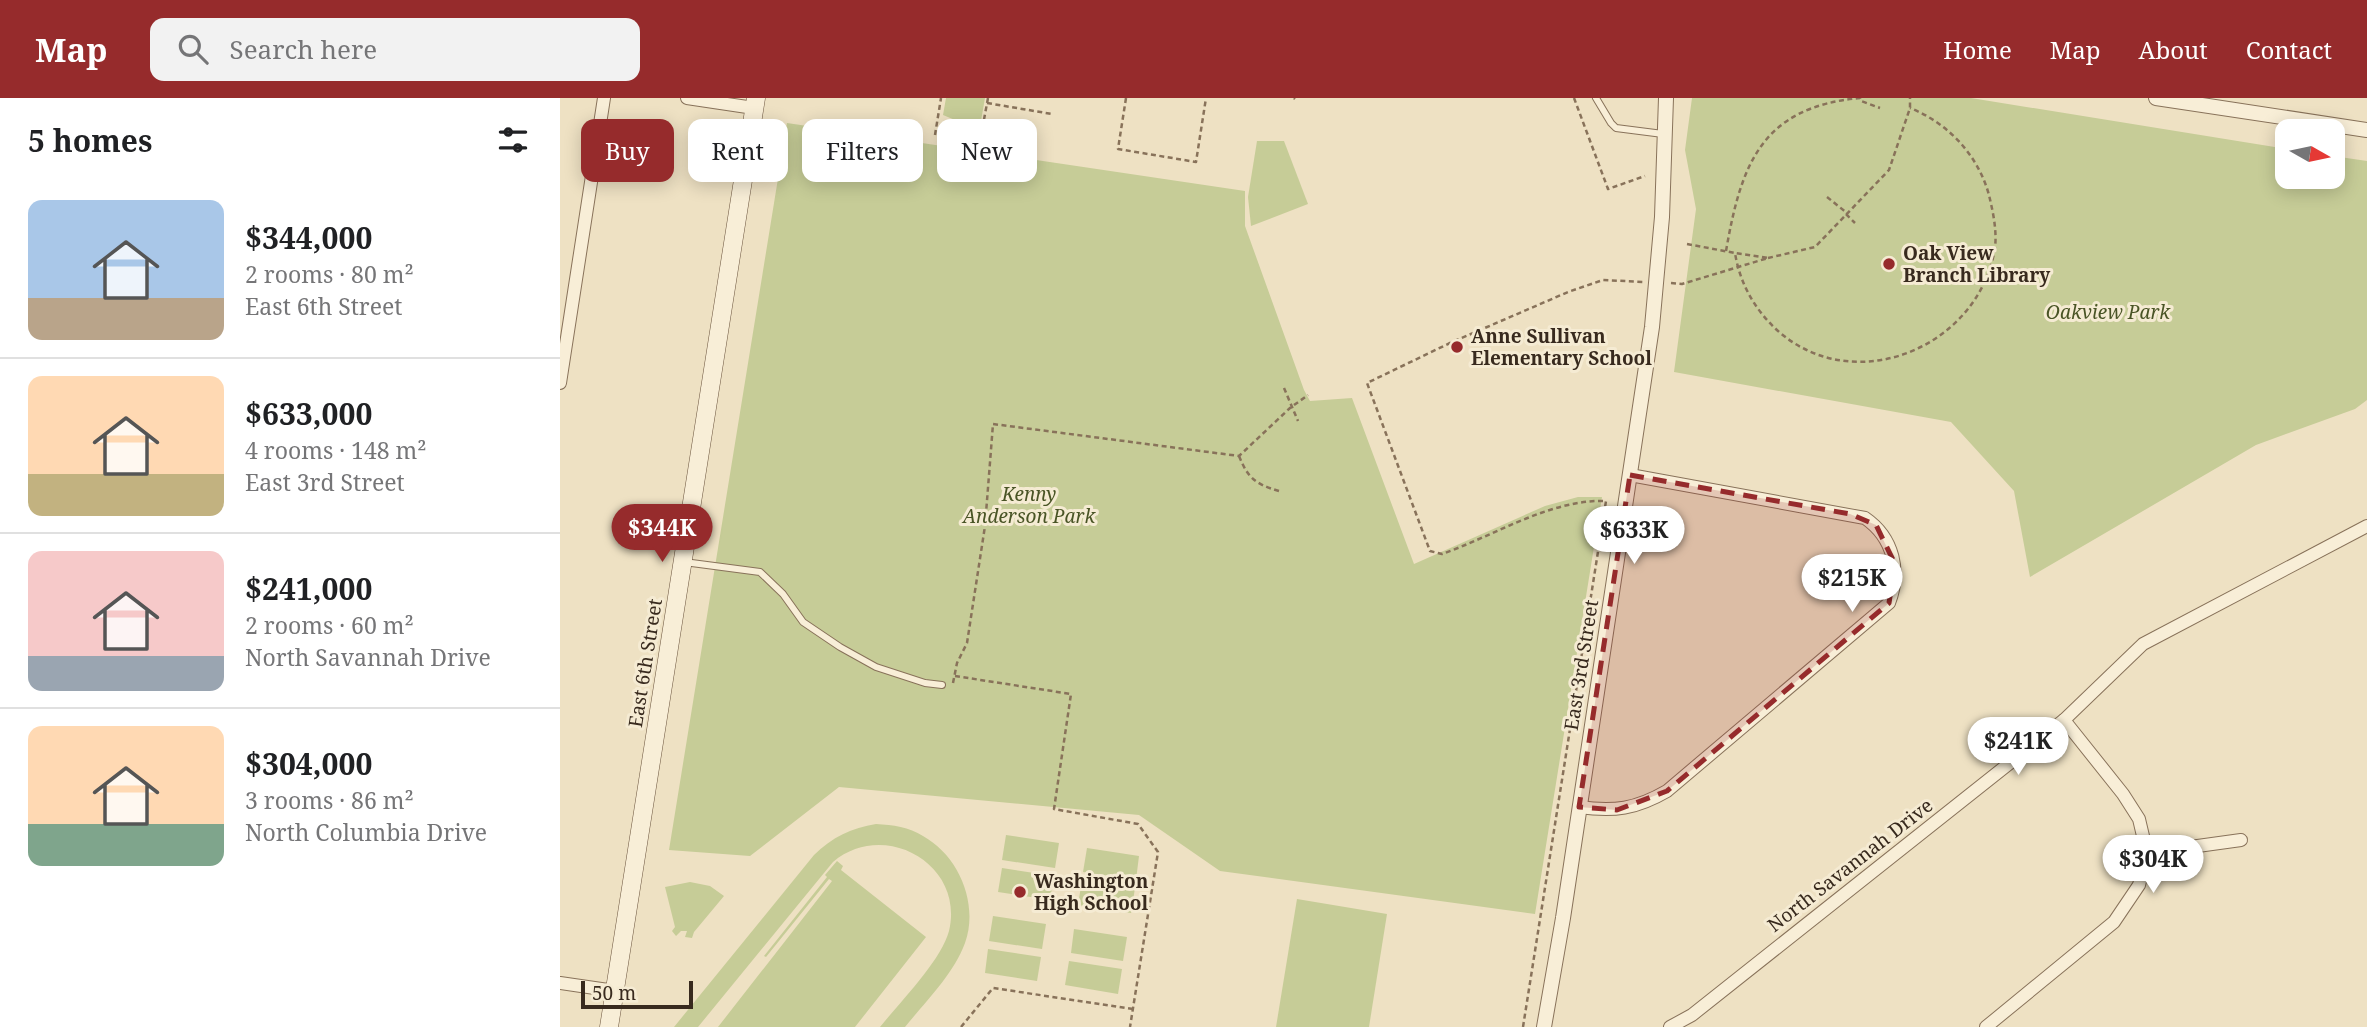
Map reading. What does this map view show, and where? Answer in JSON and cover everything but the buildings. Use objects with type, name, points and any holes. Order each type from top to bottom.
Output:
[{"type":"main road","name":"East 6th Street","points":[[609,1027],[755,103]]},
{"type":"street","points":[[560,383],[604,98]]},
{"type":"street","points":[[687,98],[755,103]]},
{"type":"street","name":"East 3rd Street","points":[[1544,1027],[1563,918],[1652,327],[1662,217],[1666,98]]},
{"type":"street","points":[[2156,98],[2367,130]]},
{"type":"street","points":[[1579,807],[1617,810],[1646,803],[1667,791],[1889,603],[1896,576],[1892,550],[1876,525],[1865,518],[1630,475]]},
{"type":"street","name":"North Savannah Drive","points":[[1670,1027],[1692,1015],[2064,720],[2143,644],[2367,526]]},
{"type":"street","points":[[1986,1027],[2114,922],[2139,885],[2147,853],[2139,819],[2064,720]]},
{"type":"street","points":[[2147,853],[2241,840]]},
{"type":"street","points":[[560,983],[615,992]]},
{"type":"lane","points":[[1596,98],[1616,128],[1663,134]]},
{"type":"lane","points":[[682,562],[760,572],[783,594],[803,622],[840,647],[876,667],[925,683],[942,685]]},
{"type":"path","points":[[935,135],[941,98]]},
{"type":"path","points":[[984,119],[988,98]]},
{"type":"path","points":[[1126,98],[1118,149],[1196,162],[1206,98]]},
{"type":"path","points":[[1574,98],[1608,189],[1645,176]]},
{"type":"path","points":[[1726,251],[1734,203],[1742,178],[1755,154],[1779,128],[1810,108],[1834,102],[1860,98],[1861,101],[1880,108]]},
{"type":"path","points":[[1523,1027],[1606,500],[1589,500],[1544,513],[1442,554],[1430,551],[1367,383],[1450,343],[1603,279],[1682,284],[1815,247],[1889,170],[1910,108],[1910,98]]},
{"type":"path","points":[[987,103],[1052,114]]},
{"type":"path","points":[[1735,253],[1737,268],[1765,318],[1791,341],[1825,357],[1862,363],[1899,356],[1920,349],[1953,326],[1976,298],[1988,273],[1995,247],[1994,219],[1986,183],[1967,150],[1941,125],[1926,114],[1910,108]]},
{"type":"path","points":[[1827,197],[1855,223]]},
{"type":"path","points":[[1687,244],[1768,258]]},
{"type":"path","points":[[1284,388],[1298,421]]},
{"type":"path","points":[[1239,456],[1307,395]]},
{"type":"path","points":[[952,687],[957,663],[967,643],[985,526],[993,424],[1239,456]]},
{"type":"path","points":[[1239,456],[1247,474],[1261,486],[1279,491]]},
{"type":"path","points":[[955,676],[1071,694],[1054,809],[1138,824],[1158,852],[1130,1027]]},
{"type":"path","points":[[961,1027],[993,988],[1133,1009]]},
{"type":"highlighted area","points":[[1630,475],[1850,514],[1876,525],[1895,564],[1889,603],[1667,791],[1617,810],[1579,807]]},
{"type":"green space","points":[[946,98],[985,98],[981,119],[953,119],[943,115]]},
{"type":"green space","name":"Oakview Park","points":[[1692,98],[1971,98],[2275,147],[2275,189],[2345,189],[2345,158],[2367,161],[2367,400],[2355,409],[2256,445],[2030,577],[2014,491],[1951,422],[1674,372],[1696,209],[1685,150]]},
{"type":"green space","name":"Kenny Anderson Park","points":[[788,123],[802,125],[802,182],[923,182],[923,143],[937,145],[937,182],[1037,182],[1037,160],[1245,191],[1245,226],[1304,390],[1310,401],[1352,398],[1414,564],[1545,506],[1578,497],[1602,497],[1535,914],[1220,871],[1139,815],[839,787],[750,856],[669,850],[777,182],[788,182]]},
{"type":"green space","points":[[1257,141],[1284,141],[1308,204],[1251,226],[1248,197]]},
{"type":"green space","points":[[876,824],[912,830],[936,845],[956,868],[967,897],[969,928],[960,955],[905,1027],[880,1027],[938,955],[949,931],[951,907],[945,886],[933,868],[916,855],[896,847],[875,845],[853,850],[833,862],[698,1027],[674,1027],[814,855],[843,834]]},
{"type":"green space","points":[[1006,835],[1059,843],[1055,868],[1002,860]]},
{"type":"green space","points":[[1087,848],[1139,856],[1136,880],[1083,872]]},
{"type":"green space","points":[[837,861],[843,866],[841,870],[926,937],[855,1027],[718,1027],[832,881],[829,879],[766,957],[764,956]]},
{"type":"green space","points":[[1002,868],[1054,876],[1050,900],[998,892]]},
{"type":"green space","points":[[1082,880],[1135,888],[1131,913],[1078,905]]},
{"type":"green space","points":[[690,882],[710,886],[724,896],[692,938],[685,937],[687,931],[681,931],[676,936],[672,931],[675,927],[665,887]]},
{"type":"green space","points":[[1297,899],[1387,914],[1369,1027],[1276,1027]]},
{"type":"green space","points":[[993,916],[1046,924],[1042,949],[989,941]]},
{"type":"green space","points":[[1074,929],[1127,937],[1123,961],[1071,953]]},
{"type":"green space","points":[[988,949],[1041,957],[1037,981],[985,973]]},
{"type":"green space","points":[[1069,961],[1122,969],[1118,994],[1065,985]]},
{"type":"place","name":"Oak View Branch Library","points":[[1889,264]]},
{"type":"place","name":"Anne Sullivan Elementary School","points":[[1457,347]]},
{"type":"place","name":"Washington High School","points":[[1020,892]]}]
